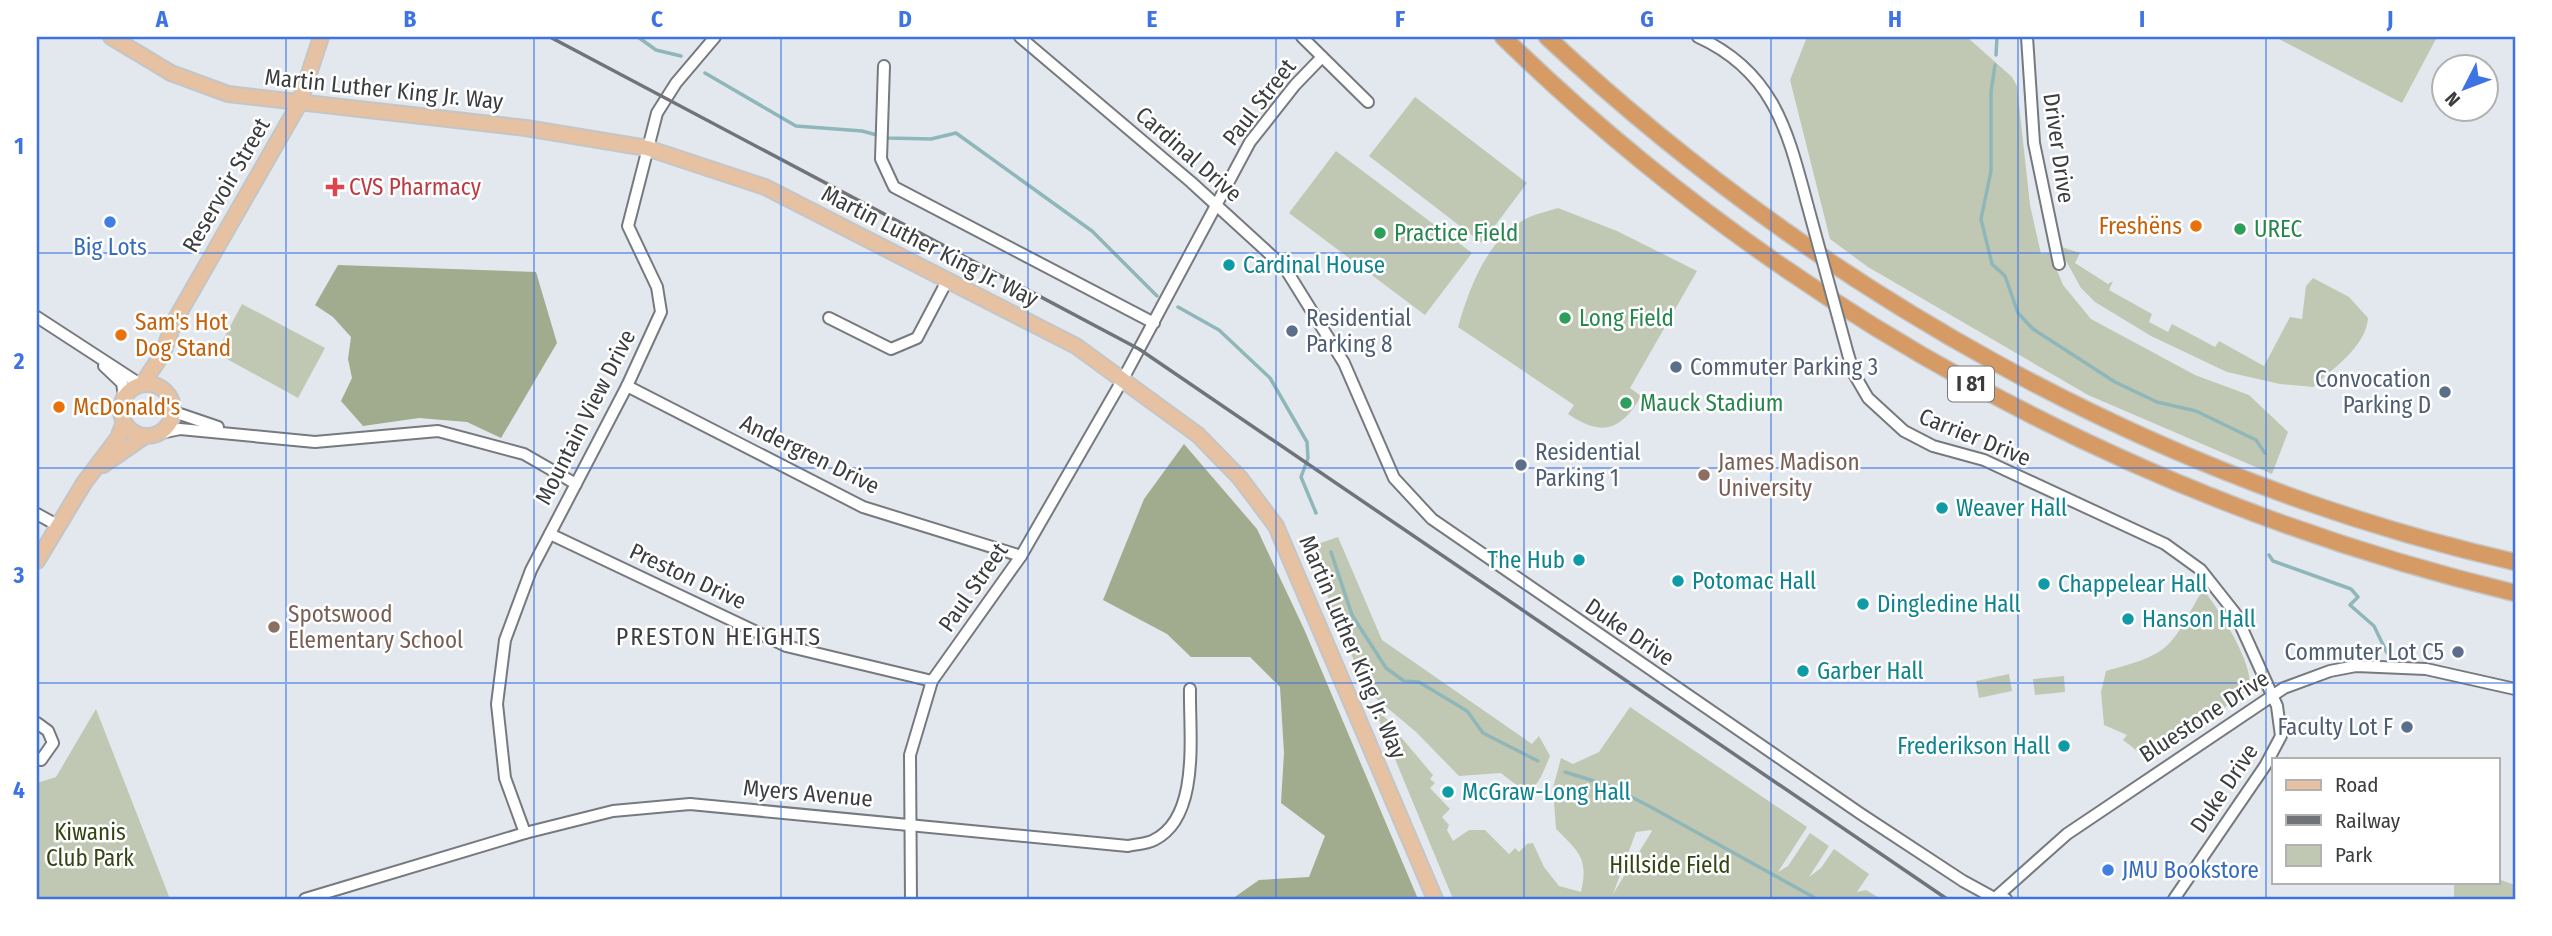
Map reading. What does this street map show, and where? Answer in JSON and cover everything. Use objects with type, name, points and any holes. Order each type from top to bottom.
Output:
[{"type":"highway","name":"I 81","points":[[1503,37],[1603,128],[1725,226],[1820,294],[1966,381],[2100,449],[2255,515],[2407,565],[2515,593]]},
{"type":"highway","name":"I 81","points":[[1547,37],[1649,128],[1750,206],[1908,312],[2007,368],[2125,427],[2263,484],[2415,536],[2515,562]]},
{"type":"main road","name":"Martin Luther King Jr. Way","points":[[111,37],[145,59],[199,85],[228,94],[526,128],[647,148],[765,187],[1076,346],[1124,379],[1220,456],[1260,502],[1276,526],[1435,899]]},
{"type":"main road","name":"Reservoir Street","points":[[142,384],[163,353],[174,322],[299,104],[321,37]]},
{"type":"main road","name":"Reservoir Street","points":[[163,353],[164,389]]},
{"type":"main road","points":[[84,483],[113,457],[145,436],[161,433],[168,427],[174,412],[170,395],[164,389],[142,384],[124,396],[121,404],[124,422],[129,429],[145,436]]},
{"type":"main road","points":[[37,561],[84,483],[118,438],[124,422]]},
{"type":"street","name":"Mountain View Drive","points":[[525,833],[505,778],[497,704],[505,640],[531,570],[627,386],[660,312],[657,287],[628,226],[657,113],[666,97],[715,37]]},
{"type":"street","name":"Cardinal Drive","points":[[1020,37],[1278,260],[1317,316]]},
{"type":"street","points":[[1302,37],[1367,102]]},
{"type":"street","name":"Carrier Drive","points":[[1698,37],[1735,60],[1770,97],[1786,127],[1848,355],[1857,380],[1872,404],[1886,419],[1913,437],[1984,460],[2150,536],[2192,562],[2215,584],[2235,613],[2272,694]]},
{"type":"street","name":"Driver Drive","points":[[2027,37],[2034,143],[2059,264]]},
{"type":"street","name":"Paul Street","points":[[911,899],[908,823],[910,755],[932,681],[1021,556],[1124,379],[1250,142],[1295,85],[1322,57]]},
{"type":"street","points":[[884,65],[881,159],[894,187],[1154,323]]},
{"type":"street","points":[[829,317],[891,349],[917,338],[947,281]]},
{"type":"street","name":"Duke Drive","points":[[1317,316],[1344,363],[1390,471],[1406,493],[1432,519],[1861,814],[1998,899]]},
{"type":"street","points":[[37,317],[142,384]]},
{"type":"street","points":[[81,346],[118,377],[124,396]]},
{"type":"street","name":"Andergren Drive","points":[[627,386],[863,507],[1021,556]]},
{"type":"street","points":[[174,412],[190,420],[251,436]]},
{"type":"street","points":[[161,433],[180,429],[314,442],[438,431],[524,454],[576,484]]},
{"type":"street","points":[[37,514],[57,526]]},
{"type":"street","name":"Preston Drive","points":[[550,534],[786,646],[932,681]]},
{"type":"street","name":"Bluestone Drive","points":[[1998,899],[2067,834],[2272,694],[2330,671],[2356,666],[2426,669],[2515,689]]},
{"type":"street","name":"Myers Avenue","points":[[305,899],[525,833],[613,811],[690,804],[1128,846],[1154,840],[1173,826],[1188,798],[1190,689]]},
{"type":"street","name":"Duke Drive","points":[[2174,899],[2278,744],[2280,718],[2272,694]]},
{"type":"street","points":[[37,723],[48,731],[53,743],[41,760]]},
{"type":"green space","points":[[1807,37],[1967,37],[2012,77],[2017,86],[2030,205],[2041,254],[2050,253],[2063,285],[2091,319],[2195,375],[2249,395],[2288,432],[2272,474],[2088,395],[1868,267],[1830,239],[1790,80]]},
{"type":"green space","points":[[2275,37],[2437,37],[2402,103]]},
{"type":"green space","name":"Practice Field","points":[[1415,97],[1527,183],[1482,243],[1369,156]]},
{"type":"green space","name":"Practice Field","points":[[1336,151],[1472,253],[1425,315],[1289,213]]},
{"type":"green space","name":"Long Field","points":[[1558,208],[1617,231],[1697,271],[1630,388],[1641,396],[1626,417],[1610,427],[1591,426],[1568,414],[1574,405],[1458,327],[1474,282],[1498,241],[1526,219]]},
{"type":"green space","points":[[2062,247],[2080,253],[2075,263],[2108,284],[2113,281],[2109,290],[2152,314],[2149,322],[2168,332],[2172,324],[2215,347],[2219,341],[2264,366],[2290,317],[2302,319],[2306,286],[2313,278],[2349,297],[2368,318],[2366,329],[2355,348],[2313,387],[2280,384],[2227,372],[2151,336],[2095,302],[2081,288],[2060,250]]},
{"type":"green space","points":[[338,265],[536,272],[557,343],[501,438],[467,422],[419,418],[363,426],[341,401],[352,378],[348,359],[351,337],[333,317],[315,305]]},
{"type":"green space","points":[[242,304],[325,348],[298,398],[216,353]]},
{"type":"green space","points":[[1184,444],[1257,529],[1304,629],[1418,899],[1232,899],[1259,880],[1309,877],[1325,836],[1281,803],[1284,753],[1280,687],[1250,657],[1191,657],[1167,634],[1103,600],[1144,499]]},
{"type":"green space","points":[[1338,537],[1382,640],[1532,744],[1539,736],[1550,756],[1541,777],[1532,787],[1520,787],[1501,773],[1459,776],[1416,732],[1366,690],[1312,558],[1315,545]]},
{"type":"green space","points":[[2203,589],[2240,650],[2246,663],[2250,687],[2149,760],[2123,740],[2127,735],[2104,725],[2101,692],[2106,671],[2145,659],[2167,646],[2183,625]]},
{"type":"green space","points":[[2009,674],[2012,691],[1979,698],[1976,681]]},
{"type":"green space","points":[[2064,676],[2065,692],[2035,695],[2033,679]]},
{"type":"green space","name":"Hillside Field","points":[[1373,706],[1391,723],[1394,739],[1400,736],[1433,775],[1430,779],[1435,783],[1430,788],[1450,809],[1442,817],[1449,825],[1447,830],[1453,841],[1469,830],[1485,830],[1509,854],[1515,848],[1519,852],[1527,844],[1533,843],[1544,867],[1559,886],[1581,892],[1584,871],[1576,850],[1556,829],[1553,788],[1561,758],[1573,764],[1599,752],[1630,707],[1807,827],[1778,872],[1788,866],[1810,833],[1829,846],[1809,877],[1821,868],[1834,849],[1869,874],[1857,892],[1866,890],[1881,899],[1453,899]],"holes":[[[1652,831],[1613,894],[1636,832]]]},
{"type":"green space","name":"Kiwanis Club Park","points":[[96,709],[170,899],[37,899],[37,783],[56,777]]},
{"type":"green space","points":[[2500,880],[2515,885],[2515,899],[2454,899],[2454,884],[2500,884]]},
{"type":"waterway","points":[[638,37],[656,50],[681,56]]},
{"type":"waterway","points":[[1996,55],[1997,37]]},
{"type":"waterway","points":[[1995,65],[1991,92],[1991,171],[1981,219],[1992,264],[2005,276],[2018,313],[2033,329],[2115,382],[2157,402],[2196,411],[2256,440],[2265,453]]},
{"type":"waterway","points":[[705,73],[796,126],[862,131],[888,138],[931,139],[956,133],[1092,231],[1157,296]]},
{"type":"waterway","points":[[1178,307],[1219,330],[1270,378],[1307,442],[1308,458],[1301,477],[1316,513]]},
{"type":"waterway","points":[[1331,552],[1352,615],[1386,668],[1404,681],[1419,682],[1467,711],[1483,733],[1538,761]]},
{"type":"waterway","points":[[2269,555],[2273,561],[2351,589],[2358,597],[2350,605],[2374,626],[2387,653]]},
{"type":"waterway","points":[[1565,772],[1610,786],[1817,899]]},
{"type":"railway","points":[[550,37],[1139,349],[1947,899]]},
{"type":"place","name":"CVS Pharmacy","points":[[335,187]]},
{"type":"place","name":"Big Lots","points":[[110,222]]},
{"type":"place","name":"Freshëns","points":[[2196,226]]},
{"type":"place","name":"UREC","points":[[2240,229]]},
{"type":"place","name":"Practice Field","points":[[1380,233]]},
{"type":"place","name":"Cardinal House","points":[[1229,265]]},
{"type":"place","name":"Long Field","points":[[1565,318]]},
{"type":"place","name":"Residential Parking 8","points":[[1292,331]]},
{"type":"place","name":"Sam's Hot Dog Stand","points":[[121,335]]},
{"type":"place","name":"Commuter Parking 3","points":[[1676,367]]},
{"type":"place","name":"Convocation Parking D","points":[[2445,392]]},
{"type":"place","name":"Mauck Stadium","points":[[1626,403]]},
{"type":"place","name":"McDonald's","points":[[59,407]]},
{"type":"place","name":"Residential Parking 1","points":[[1521,465]]},
{"type":"place","name":"James Madison University","points":[[1704,475]]},
{"type":"place","name":"Weaver Hall","points":[[1942,508]]},
{"type":"place","name":"The Hub","points":[[1579,560]]},
{"type":"place","name":"Potomac Hall","points":[[1678,581]]},
{"type":"place","name":"Chappelear Hall","points":[[2044,584]]},
{"type":"place","name":"Dingledine Hall","points":[[1863,604]]},
{"type":"place","name":"Hanson Hall","points":[[2128,619]]},
{"type":"place","name":"Spotswood Elementary School","points":[[274,627]]},
{"type":"place","name":"Commuter Lot C5","points":[[2458,652]]},
{"type":"place","name":"Garber Hall","points":[[1803,671]]},
{"type":"place","name":"Faculty Lot F","points":[[2407,727]]},
{"type":"place","name":"Frederikson Hall","points":[[2064,746]]},
{"type":"place","name":"McGraw-Long Hall","points":[[1448,792]]},
{"type":"place","name":"JMU Bookstore","points":[[2108,870]]},
{"type":"district","name":"PRESTON HEIGHTS","points":[[719,637]]}]
